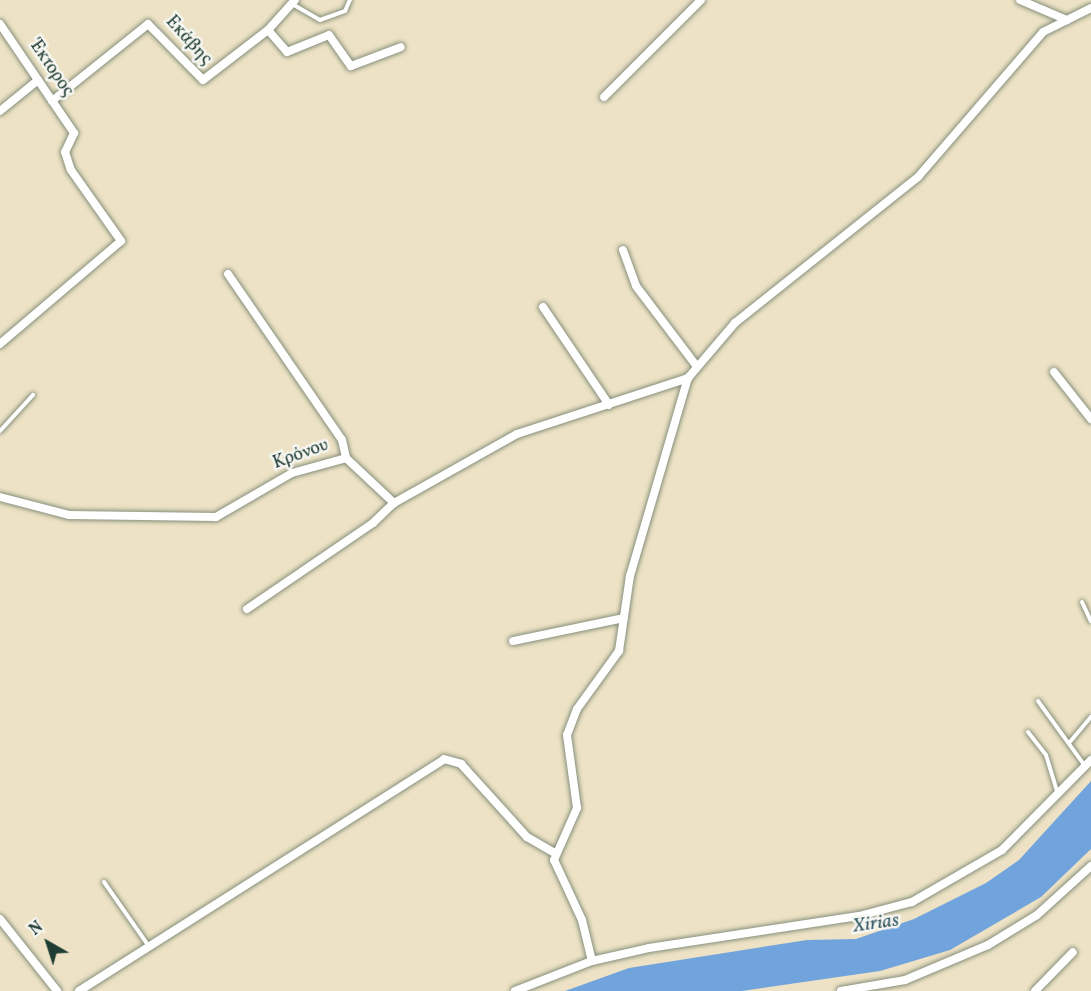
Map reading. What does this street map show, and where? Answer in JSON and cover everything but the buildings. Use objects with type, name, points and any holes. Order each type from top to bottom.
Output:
[{"type":"street","points":[[604,97],[701,0]]},
{"type":"street","points":[[1020,0],[1067,20]]},
{"type":"street","name":"Εκάβης","points":[[52,101],[148,24],[200,81],[268,30],[294,3]]},
{"type":"street","points":[[592,961],[582,920],[555,869],[556,854],[577,808],[570,723],[616,660],[634,560],[688,378],[695,364],[735,323],[900,194],[1033,42],[1067,20],[1090,11]]},
{"type":"street","name":"Έκτορος","points":[[0,24],[74,133],[65,152],[71,170],[121,237],[120,246],[0,344]]},
{"type":"street","points":[[268,30],[287,52],[329,35],[351,66],[401,47]]},
{"type":"street","points":[[0,111],[38,80]]},
{"type":"street","points":[[622,250],[636,286],[695,364]]},
{"type":"street","points":[[228,274],[342,440],[346,458]]},
{"type":"street","points":[[543,307],[609,405]]},
{"type":"street","points":[[1054,372],[1091,419]]},
{"type":"street","points":[[247,609],[373,523],[394,502],[517,434],[688,378]]},
{"type":"street","name":"Κρόνου","points":[[0,497],[69,515],[216,517],[292,473],[346,458],[394,502]]},
{"type":"street","points":[[513,641],[624,618]]},
{"type":"street","points":[[79,991],[449,758],[461,764],[527,837],[556,854]]},
{"type":"street","points":[[515,991],[592,961],[690,940],[859,916],[912,902],[980,867],[1059,798],[1088,763]]},
{"type":"street","points":[[841,991],[905,980],[988,945],[1037,915],[1091,866]]},
{"type":"street","points":[[0,919],[57,991]]},
{"type":"street","points":[[1035,991],[1072,952]]},
{"type":"lane","points":[[294,3],[320,20],[345,11],[350,0]]},
{"type":"lane","points":[[0,431],[33,394]]},
{"type":"lane","points":[[1082,602],[1091,621]]},
{"type":"lane","points":[[1038,701],[1088,763]]},
{"type":"lane","points":[[1070,743],[1091,717]]},
{"type":"lane","points":[[1028,732],[1046,755],[1059,798]]},
{"type":"lane","points":[[104,882],[148,946]]},
{"type":"water","points":[[1091,781],[1091,849],[1041,897],[950,950],[880,971],[742,991],[565,991],[629,968],[807,940],[856,939],[914,919],[986,883],[1019,860]]},
{"type":"water label","name":"Xirias","points":[[876,924]]}]
